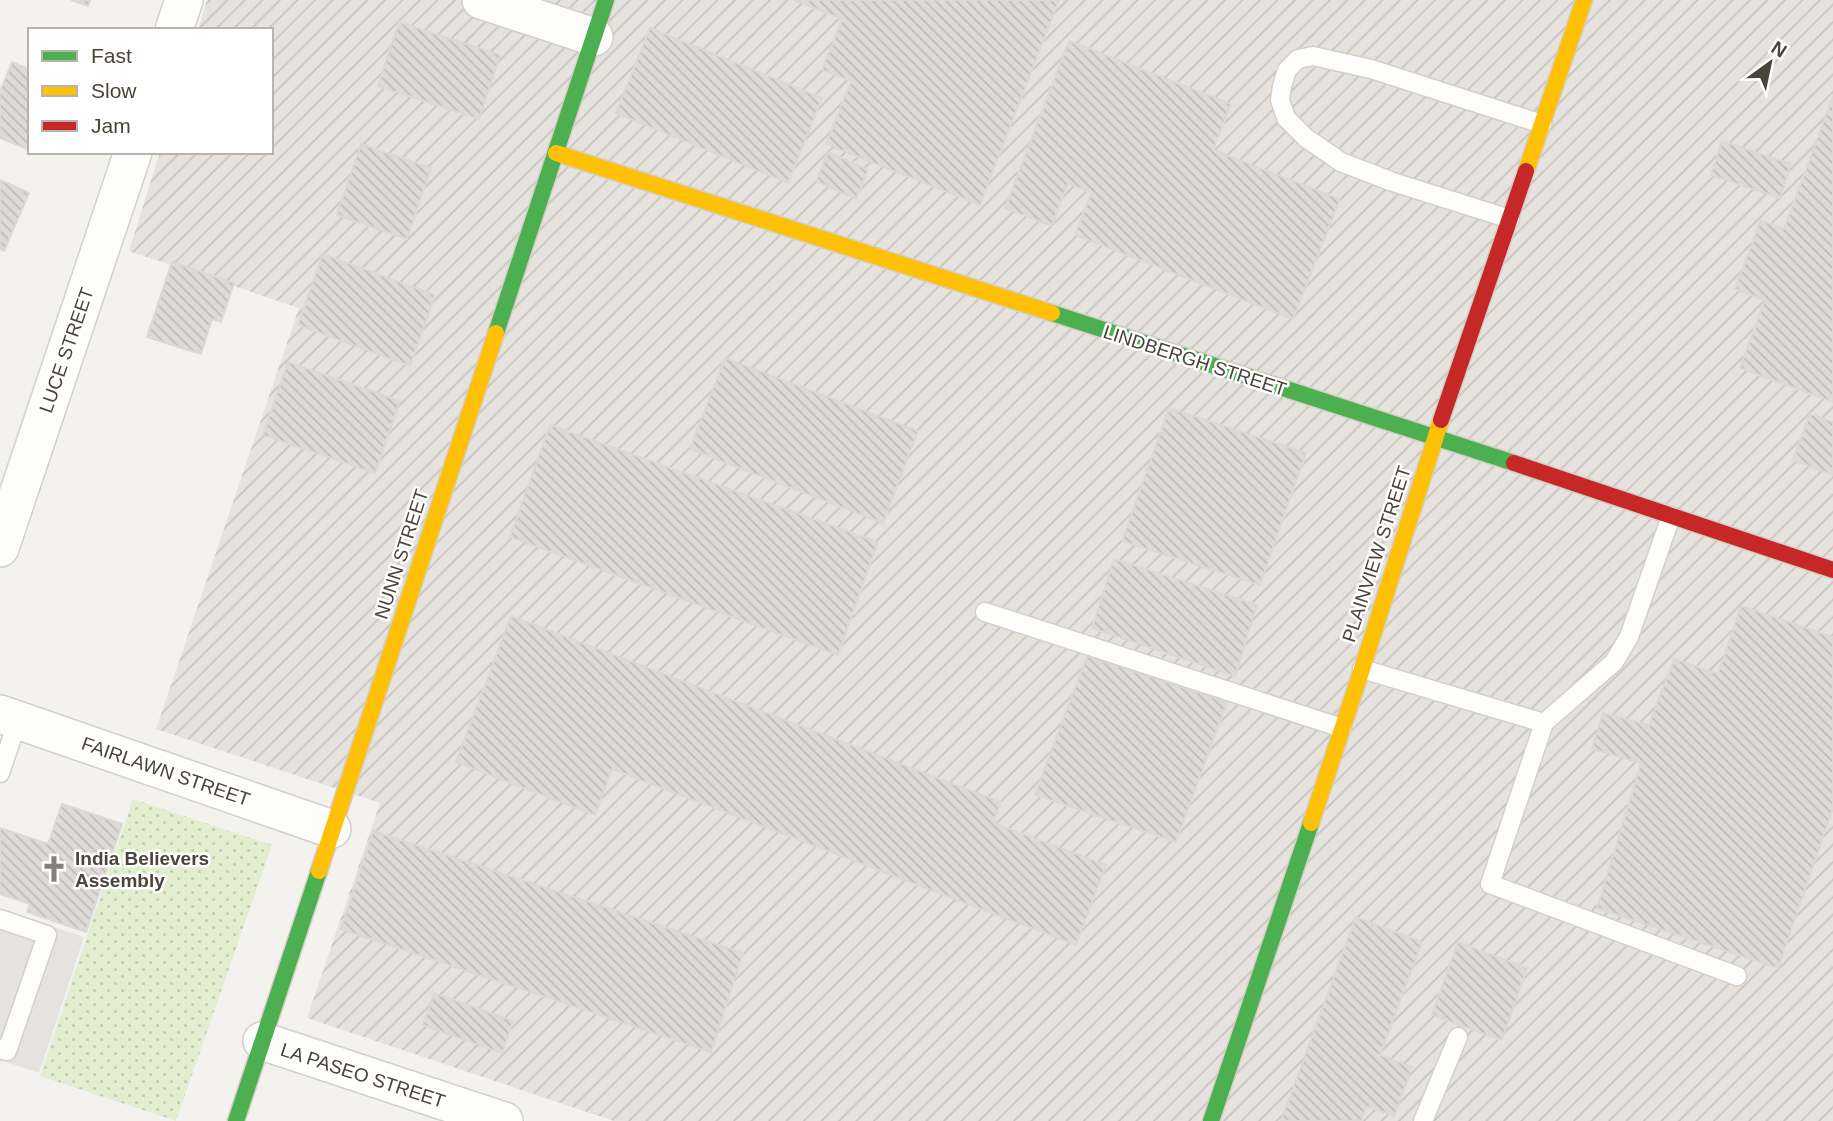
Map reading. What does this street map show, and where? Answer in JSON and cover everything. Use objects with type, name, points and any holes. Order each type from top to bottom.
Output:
[{"type":"street","points":[[175,28],[184,0]]},
{"type":"street","points":[[481,0],[594,37]]},
{"type":"street","name":"NUNN STREET","points":[[236,1121],[606,0]]},
{"type":"street","name":"PLAINVIEW STREET","points":[[1211,1121],[1362,670],[1435,437],[1584,0]]},
{"type":"street","name":"LINDBERGH STREET","points":[[556,153],[1435,437],[1833,570]]},
{"type":"street","name":"LUCE STREET","points":[[0,548],[132,154]]},
{"type":"street","name":"FAIRLAWN STREET","points":[[9,717],[332,829]]},
{"type":"street","name":"LA PASEO STREET","points":[[262,1041],[504,1121]]},
{"type":"lane","points":[[1510,219],[1341,162],[1306,138],[1286,118],[1280,100],[1287,70],[1298,59],[1313,57],[1371,69],[1542,124]]},
{"type":"lane","points":[[1671,516],[1629,637],[1614,662],[1544,723],[1490,884],[1737,976]]},
{"type":"lane","points":[[985,612],[1342,728]]},
{"type":"lane","points":[[1362,670],[1544,723]]},
{"type":"lane","points":[[0,773],[9,717]]},
{"type":"lane","points":[[0,919],[47,935],[7,1051],[0,1049]]},
{"type":"lane","points":[[1423,1121],[1458,1037]]},
{"type":"shaded area","points":[[207,0],[1833,0],[1833,1121],[614,1121],[307,1018],[380,803],[156,729],[299,308],[129,251],[159,154],[273,154],[273,28],[199,28]]},
{"type":"shaded area","points":[[0,909],[84,937],[39,1073],[0,1060]]},
{"type":"green space","points":[[133,799],[272,845],[176,1121],[40,1076]]},
{"type":"building","points":[[71,0],[90,0],[88,6]]},
{"type":"building","points":[[794,0],[1059,0],[980,205],[826,144],[851,81],[822,70],[842,19]]},
{"type":"building","points":[[399,22],[500,55],[479,119],[378,86]]},
{"type":"building","points":[[650,28],[822,98],[788,183],[616,113]]},
{"type":"building","points":[[1069,41],[1231,104],[1213,150],[1340,199],[1293,319],[1075,235],[1091,193],[1068,183],[1052,226],[1005,208]]},
{"type":"building","points":[[12,62],[28,69],[28,149],[0,138],[0,92]]},
{"type":"building","points":[[1833,96],[1833,402],[1740,368],[1765,300],[1735,289],[1761,220],[1784,229]]},
{"type":"building","points":[[1722,141],[1791,164],[1780,198],[1711,175]]},
{"type":"building","points":[[361,144],[431,168],[407,239],[337,215]]},
{"type":"building","points":[[828,152],[868,170],[856,199],[816,181]]},
{"type":"building","points":[[0,180],[29,193],[4,251],[0,249]]},
{"type":"building","points":[[323,254],[435,295],[410,366],[298,325]]},
{"type":"building","points":[[172,262],[234,283],[221,322],[212,319],[201,354],[147,337]]},
{"type":"building","points":[[725,358],[918,431],[883,523],[690,449]]},
{"type":"building","points":[[288,362],[400,401],[375,473],[263,435]]},
{"type":"building","points":[[1169,408],[1306,453],[1260,585],[1122,541]]},
{"type":"building","points":[[1810,414],[1833,422],[1833,475],[1793,460]]},
{"type":"building","points":[[550,425],[878,542],[838,655],[510,537]]},
{"type":"building","points":[[1114,559],[1257,605],[1235,676],[1092,628]]},
{"type":"building","points":[[1741,606],[1833,637],[1833,808],[1778,968],[1597,908],[1641,763],[1592,749],[1603,713],[1649,725],[1674,659],[1718,674]]},
{"type":"building","points":[[511,616],[1001,802],[993,823],[1106,865],[1076,945],[612,769],[595,815],[456,762]]},
{"type":"building","points":[[1087,656],[1227,702],[1176,842],[1035,795]]},
{"type":"building","name":"India Believers Assembly","points":[[62,804],[122,824],[86,932],[27,912],[30,904],[0,894],[0,828],[48,844]]},
{"type":"building","points":[[373,831],[743,953],[711,1052],[341,929]]},
{"type":"building","points":[[1356,917],[1422,942],[1380,1055],[1412,1067],[1394,1116],[1366,1106],[1361,1121],[1281,1121]]},
{"type":"building","points":[[1458,942],[1527,968],[1502,1040],[1432,1015]]},
{"type":"building","points":[[434,993],[513,1021],[502,1053],[423,1025]]},
{"type":"traffic: fast","points":[[496,333],[606,0]]},
{"type":"traffic: fast","points":[[1052,313],[1514,463]]},
{"type":"traffic: fast","points":[[1211,1121],[1311,823]]},
{"type":"traffic: fast","points":[[236,1121],[319,871]]},
{"type":"traffic: slow","points":[[1526,171],[1584,0]]},
{"type":"traffic: slow","points":[[556,153],[1052,313]]},
{"type":"traffic: slow","points":[[319,871],[496,333]]},
{"type":"traffic: slow","points":[[1311,823],[1441,420]]},
{"type":"traffic: jam","points":[[1441,420],[1526,171]]},
{"type":"traffic: jam","points":[[1514,463],[1833,570]]},
{"type":"place","name":"India Believers Assembly","points":[[54,869]]}]
